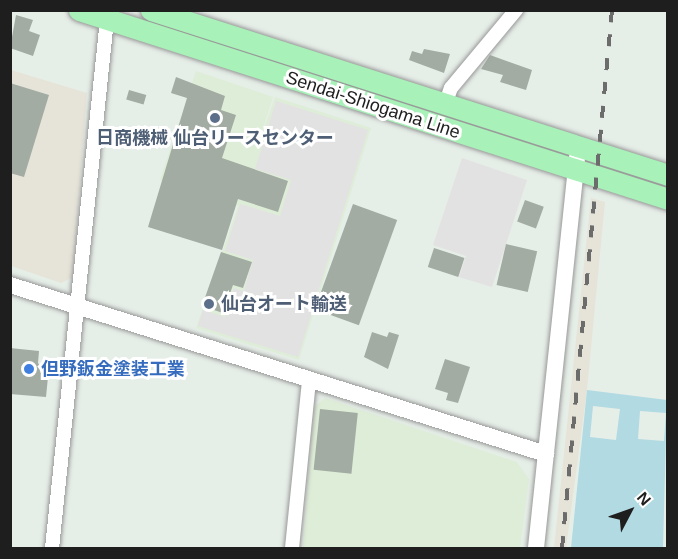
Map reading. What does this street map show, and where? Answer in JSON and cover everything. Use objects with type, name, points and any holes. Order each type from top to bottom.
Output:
[{"type":"main road","name":"Sendai-Shiogama Line","points":[[79,10],[668,199]]},
{"type":"main road","name":"Sendai-Shiogama Line","points":[[151,10],[668,175]]},
{"type":"street","points":[[445,105],[451,87],[516,10]]},
{"type":"street","points":[[52,549],[107,19]]},
{"type":"street","points":[[536,549],[578,146]]},
{"type":"street","points":[[10,285],[309,382],[546,454]]},
{"type":"street","points":[[292,549],[309,382]]},
{"type":"shaded area","points":[[11,70],[87,93],[73,277],[61,283],[11,266]]},
{"type":"shaded area","points":[[196,71],[273,97],[255,154],[275,97],[371,128],[299,360],[196,328],[238,206],[160,180]]},
{"type":"shaded area","points":[[276,101],[368,130],[298,357],[198,326],[203,310],[225,317],[234,288],[244,291],[253,260],[225,251],[240,204],[280,216],[291,180],[255,169]]},
{"type":"shaded area","points":[[462,158],[527,180],[492,287],[459,277],[466,256],[433,245]]},
{"type":"shaded area","points":[[591,198],[605,202],[587,390],[566,548],[554,548]]},
{"type":"shaded area","points":[[587,390],[667,400],[663,548],[571,548]],"holes":[[[593,406],[620,409],[616,440],[590,437]],[[640,411],[666,413],[664,441],[638,439]]]},
{"type":"shaded area","points":[[325,398],[517,462],[529,479],[520,548],[303,548],[314,407]]},
{"type":"building","points":[[16,15],[33,20],[29,31],[40,35],[33,56],[10,48]]},
{"type":"building","points":[[424,49],[450,54],[444,73],[409,60],[412,51],[422,54]]},
{"type":"building","points":[[490,55],[532,70],[526,90],[500,82],[503,75],[481,69]]},
{"type":"building","points":[[176,77],[225,96],[221,110],[236,115],[222,158],[288,181],[278,212],[238,199],[222,250],[148,227],[187,98],[171,93]]},
{"type":"building","points":[[10,83],[49,95],[24,177],[10,173]]},
{"type":"building","points":[[129,90],[146,95],[144,105],[126,100]]},
{"type":"building","points":[[525,200],[544,207],[536,228],[517,222]]},
{"type":"building","points":[[353,204],[397,220],[359,325],[315,309]]},
{"type":"building","points":[[506,244],[537,251],[528,292],[497,285]]},
{"type":"building","points":[[434,248],[464,258],[458,277],[428,267]]},
{"type":"building","points":[[221,252],[252,262],[243,288],[233,285],[223,313],[202,306]]},
{"type":"building","points":[[372,332],[387,337],[389,332],[399,335],[388,369],[364,357]]},
{"type":"building","points":[[10,348],[39,351],[38,363],[48,377],[46,397],[10,394]]},
{"type":"building","points":[[445,359],[470,367],[458,403],[446,400],[448,393],[435,389]]},
{"type":"building","points":[[320,409],[358,413],[351,474],[314,470]]},
{"type":"railway","points":[[562,548],[612,10]]},
{"type":"place","name":"日商機械 仙台リースセンター","points":[[215,118]]},
{"type":"place","name":"仙台オート輸送","points":[[209,304]]},
{"type":"place","name":"但野鈑金塗装工業","points":[[29,369]]}]
